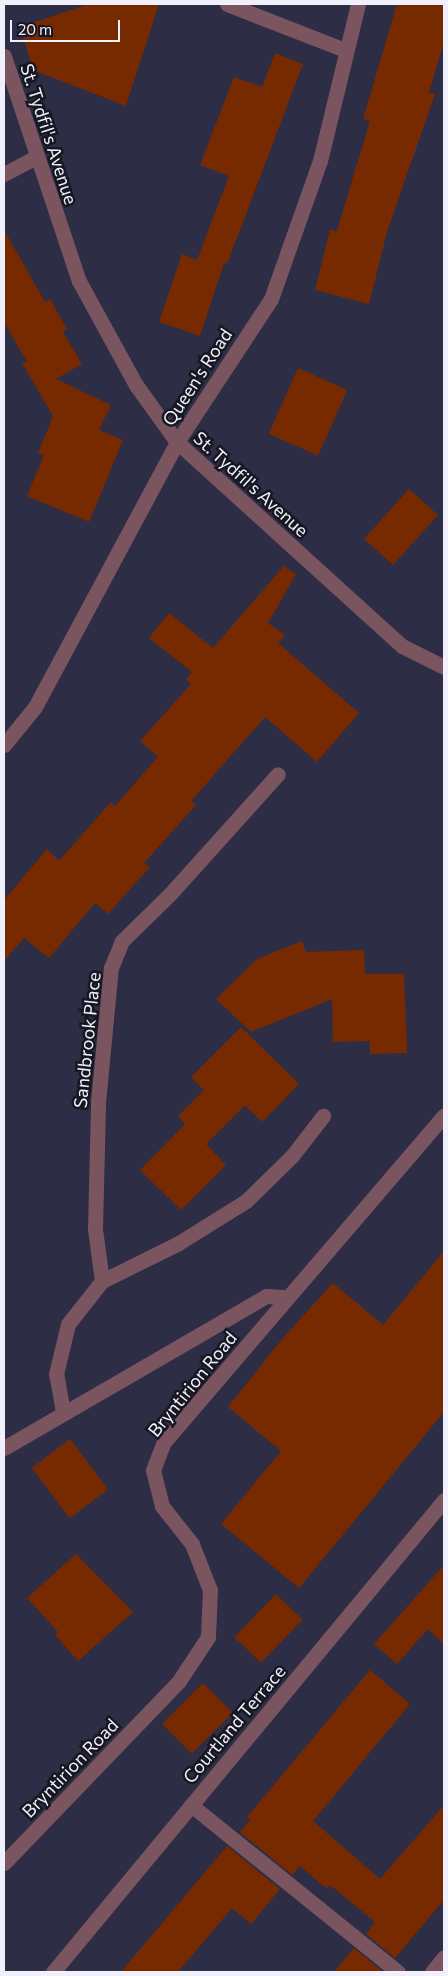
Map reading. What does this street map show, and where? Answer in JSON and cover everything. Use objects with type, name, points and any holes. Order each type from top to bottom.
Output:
[{"type":"street","points":[[227,4],[345,50]]},
{"type":"street","name":"Queen's Road","points":[[4,745],[35,707],[177,442],[270,299],[320,161],[345,50],[358,4]]},
{"type":"street","name":"St. Tydfil's Avenue","points":[[4,56],[79,280],[136,385],[177,442],[402,646],[444,668]]},
{"type":"street","points":[[4,174],[36,156]]},
{"type":"street","name":"Sandbrook Place","points":[[102,1281],[95,1229],[98,1102],[112,968],[122,941],[170,894],[278,774]]},
{"type":"street","name":"Bryntirion Road","points":[[4,1863],[179,1681],[208,1637],[210,1590],[192,1544],[162,1506],[153,1470],[164,1442],[444,1115]]},
{"type":"street","points":[[63,1412],[56,1374],[68,1324],[102,1281],[177,1244],[246,1202],[292,1156],[323,1116]]},
{"type":"street","points":[[4,1448],[63,1412],[266,1296],[288,1297]]},
{"type":"street","name":"Courtland Terrace","points":[[53,1972],[444,1500]]},
{"type":"street","points":[[192,1805],[398,1972]]},
{"type":"street","points":[[432,1972],[444,1957]]},
{"type":"building","points":[[89,4],[159,4],[126,106],[33,70],[20,27]]},
{"type":"building","points":[[397,4],[444,4],[444,41],[429,93],[435,94],[387,232],[369,304],[315,290],[330,230],[337,231],[370,121],[363,119]]},
{"type":"building","points":[[275,53],[303,64],[227,264],[224,263],[200,336],[159,322],[182,254],[197,260],[229,176],[200,165],[234,77],[262,87]]},
{"type":"building","points":[[4,230],[45,302],[50,299],[67,329],[63,332],[82,364],[56,379],[111,405],[99,430],[123,440],[89,522],[27,496],[44,455],[38,453],[53,416],[22,363],[27,362],[4,322]]},
{"type":"building","points":[[298,368],[347,390],[318,456],[269,434]]},
{"type":"building","points":[[409,489],[438,515],[393,565],[364,539]]},
{"type":"building","points":[[284,566],[296,574],[268,623],[285,635],[278,643],[359,713],[317,762],[265,717],[191,801],[196,805],[144,863],[150,867],[108,914],[95,903],[49,958],[24,938],[4,961],[4,900],[47,849],[59,861],[111,802],[115,806],[158,757],[140,741],[191,684],[186,680],[192,672],[149,638],[169,613],[213,648]]},
{"type":"building","points":[[302,941],[306,952],[364,950],[365,974],[404,974],[407,1053],[370,1054],[370,1041],[333,1042],[332,999],[251,1032],[216,999],[257,959]]},
{"type":"building","points":[[241,1027],[299,1084],[262,1122],[245,1105],[206,1144],[226,1165],[181,1210],[140,1170],[185,1124],[178,1116],[204,1090],[191,1077]]},
{"type":"building","points":[[444,1251],[444,1412],[299,1588],[221,1524],[281,1451],[228,1407],[282,1339],[333,1283],[383,1325]]},
{"type":"building","points":[[70,1439],[108,1489],[70,1518],[32,1468]]},
{"type":"building","points":[[76,1554],[133,1612],[78,1661],[55,1635],[58,1632],[27,1598]]},
{"type":"building","points":[[444,1565],[444,1644],[428,1629],[397,1664],[374,1644]]},
{"type":"building","points":[[276,1594],[303,1620],[261,1663],[234,1637]]},
{"type":"building","points":[[370,1670],[410,1704],[313,1821],[380,1879],[444,1805],[444,1900],[395,1958],[366,1934],[375,1922],[330,1885],[327,1889],[300,1866],[292,1875],[240,1832],[250,1820],[247,1817]]},
{"type":"building","points":[[203,1683],[233,1713],[192,1754],[162,1724]]},
{"type":"building","points":[[227,1846],[280,1889],[251,1924],[232,1908],[178,1972],[121,1972]]},
{"type":"building","points":[[354,1948],[383,1972],[334,1972]]}]
